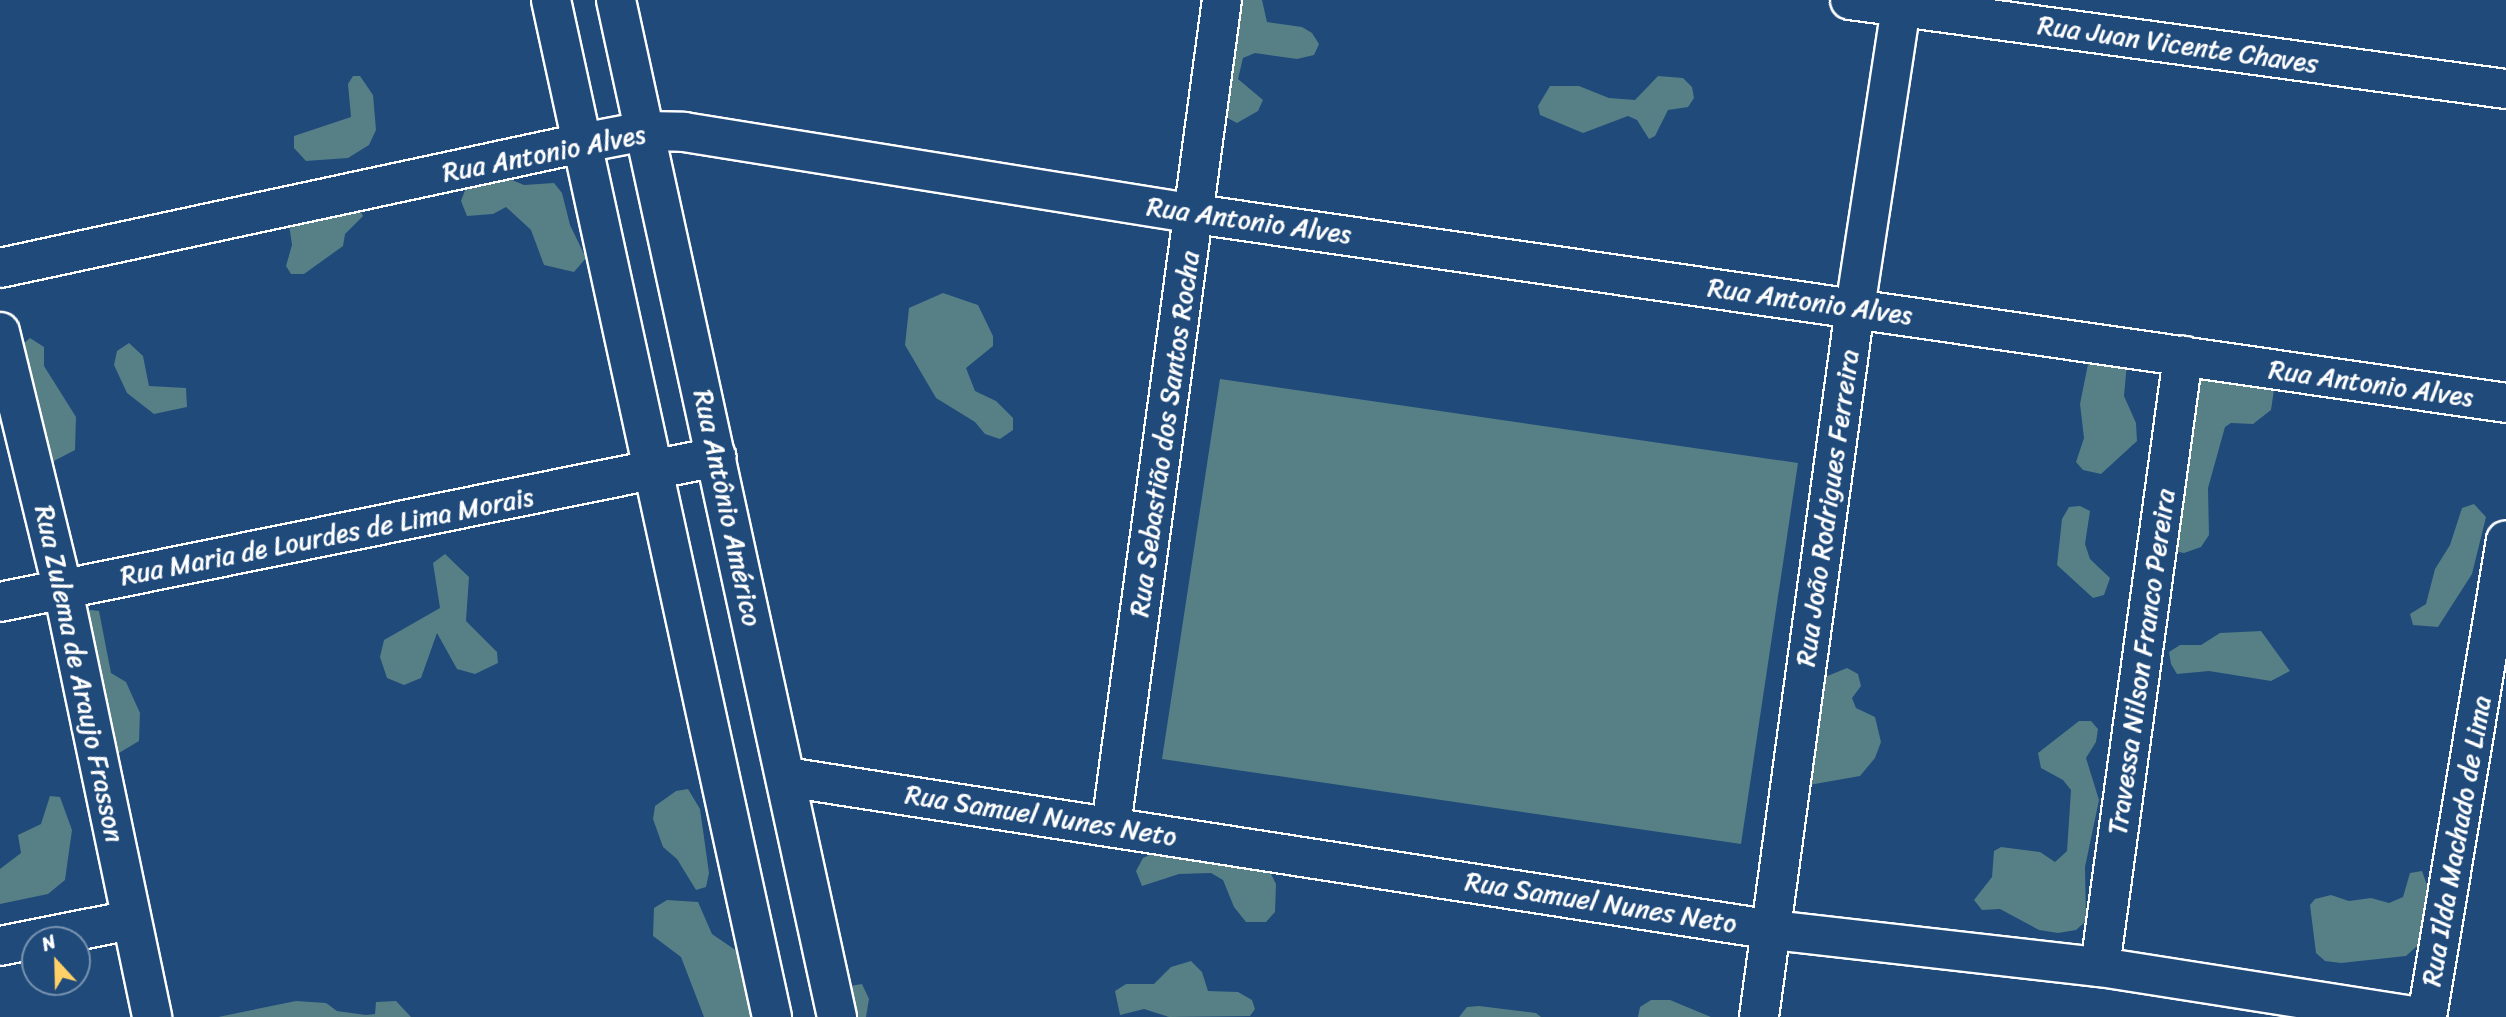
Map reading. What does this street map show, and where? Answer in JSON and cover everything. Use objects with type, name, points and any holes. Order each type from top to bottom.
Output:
[{"type":"street","points":[[551,0],[772,1017]]},
{"type":"street","name":"Rua Antônio Américo","points":[[616,0],[837,1017]]},
{"type":"street","name":"Rua Sebastião dos Santos Rocha","points":[[1111,826],[1222,0]]},
{"type":"street","name":"Rua Juan Vicente Chaves","points":[[1850,0],[1902,4],[2506,89]]},
{"type":"street","name":"Rua João Rodrigues Ferreira","points":[[1759,1017],[1773,930],[1855,308],[1902,4]]},
{"type":"street","name":"Rua Antonio Alves","points":[[0,268],[582,143],[645,131],[684,132],[1195,214],[2506,403]]},
{"type":"street","name":"Rua Zulema de Araujo Frasson","points":[[0,332],[63,590],[152,1017]]},
{"type":"street","name":"Travessa Nilson Franco Pereira","points":[[2100,967],[2183,356]]},
{"type":"street","name":"Rua Maria de Lourdes de Lima Morais","points":[[0,602],[716,457]]},
{"type":"street","name":"Rua Ilda Machado de Lima","points":[[2427,1017],[2492,715],[2506,541]]},
{"type":"street","name":"Rua Samuel Nunes Neto","points":[[786,777],[1773,930],[2100,967],[2418,1017]]},
{"type":"street","points":[[0,946],[131,920]]},
{"type":"green space","points":[[1233,0],[1262,0],[1267,22],[1302,27],[1312,33],[1319,44],[1314,55],[1297,59],[1255,53],[1243,58],[1238,79],[1263,100],[1258,111],[1237,123],[1222,115]]},
{"type":"green space","points":[[353,76],[360,76],[373,95],[376,130],[369,145],[348,158],[306,161],[294,148],[294,136],[351,117],[348,84]]},
{"type":"green space","points":[[1658,76],[1683,78],[1692,87],[1694,98],[1688,107],[1668,110],[1655,136],[1649,139],[1637,120],[1628,116],[1583,133],[1540,115],[1538,106],[1550,86],[1579,86],[1609,98],[1635,100]]},
{"type":"green space","points":[[500,175],[524,185],[554,183],[562,193],[570,225],[586,258],[574,272],[544,265],[531,230],[506,207],[493,214],[467,216],[461,201],[467,185]]},
{"type":"green space","points":[[359,208],[363,216],[345,234],[343,246],[304,274],[291,274],[286,266],[292,245],[289,224]]},
{"type":"green space","points":[[943,293],[978,305],[993,336],[993,346],[966,368],[975,391],[996,401],[1013,418],[1013,430],[1000,439],[985,434],[975,422],[936,398],[905,345],[909,308]]},
{"type":"green space","points":[[30,338],[44,347],[44,366],[76,417],[75,450],[52,462],[42,460],[36,421],[38,406],[25,385],[20,347]]},
{"type":"green space","points":[[129,343],[143,356],[149,386],[186,388],[187,407],[154,414],[127,393],[114,365],[117,351]]},
{"type":"green space","points":[[2105,353],[2127,363],[2124,396],[2136,423],[2137,441],[2101,474],[2083,470],[2076,462],[2084,438],[2080,404],[2088,364]]},
{"type":"green space","points":[[2191,373],[2275,383],[2271,410],[2253,424],[2231,423],[2225,427],[2208,488],[2209,535],[2201,547],[2184,553],[2169,550],[2187,479],[2183,469]]},
{"type":"green space","points":[[1220,379],[1798,463],[1741,844],[1162,759]]},
{"type":"green space","points":[[2474,504],[2486,517],[2472,574],[2438,627],[2413,625],[2410,614],[2426,604],[2435,569],[2450,545],[2462,508]]},
{"type":"green space","points":[[2080,506],[2090,511],[2085,544],[2090,559],[2110,578],[2104,595],[2093,598],[2057,565],[2062,519],[2069,507]]},
{"type":"green space","points":[[445,554],[469,577],[466,621],[497,652],[498,663],[475,674],[457,669],[437,633],[421,678],[404,685],[387,678],[380,657],[384,640],[440,608],[433,563]]},
{"type":"green space","points":[[99,611],[111,673],[126,682],[140,713],[139,741],[119,753],[106,748],[81,613]]},
{"type":"green space","points":[[2261,631],[2290,671],[2271,681],[2209,671],[2177,674],[2171,664],[2169,652],[2180,645],[2201,645],[2220,633]]},
{"type":"green space","points":[[1847,668],[1858,674],[1861,686],[1852,698],[1856,708],[1875,717],[1881,742],[1875,758],[1860,776],[1809,785],[1825,677]]},
{"type":"green space","points":[[2079,721],[2091,721],[2098,729],[2096,742],[2086,758],[2099,800],[2085,867],[2086,921],[2076,930],[2058,933],[2039,930],[2000,909],[1982,910],[1974,900],[1992,877],[1994,851],[2001,847],[2040,852],[2055,862],[2067,851],[2071,790],[2063,780],[2041,768],[2038,753]]},
{"type":"green space","points":[[688,789],[700,809],[709,873],[706,887],[696,890],[677,859],[663,847],[653,819],[655,806],[676,791]]},
{"type":"green space","points":[[50,796],[60,797],[72,830],[65,880],[48,894],[0,904],[0,869],[21,853],[18,835],[41,824]]},
{"type":"green space","points":[[1163,849],[1269,870],[1276,884],[1275,912],[1266,922],[1246,922],[1234,907],[1223,880],[1211,873],[1179,874],[1142,886],[1136,871],[1143,858]]},
{"type":"green space","points":[[2422,871],[2432,899],[2427,937],[2406,956],[2341,963],[2325,961],[2316,953],[2310,905],[2315,899],[2331,895],[2349,901],[2371,898],[2389,903],[2403,897],[2410,873]]},
{"type":"green space","points":[[667,900],[698,902],[712,934],[750,960],[751,1017],[704,1017],[681,957],[653,936],[654,908]]},
{"type":"green space","points":[[1191,961],[1202,972],[1208,991],[1238,992],[1252,1000],[1255,1009],[1250,1016],[1169,1017],[1144,1009],[1120,1015],[1115,991],[1126,984],[1154,984],[1171,967]]},
{"type":"green space","points":[[862,984],[869,999],[866,1017],[840,1017],[844,987]]},
{"type":"green space","points":[[1651,1000],[1670,1000],[1711,1017],[1638,1017],[1640,1007]]},
{"type":"green space","points":[[296,1001],[326,1003],[337,1011],[366,1015],[375,1014],[376,1002],[396,1001],[411,1017],[218,1017]]},
{"type":"green space","points":[[1467,1007],[1536,1013],[1541,1017],[1459,1017]]}]
